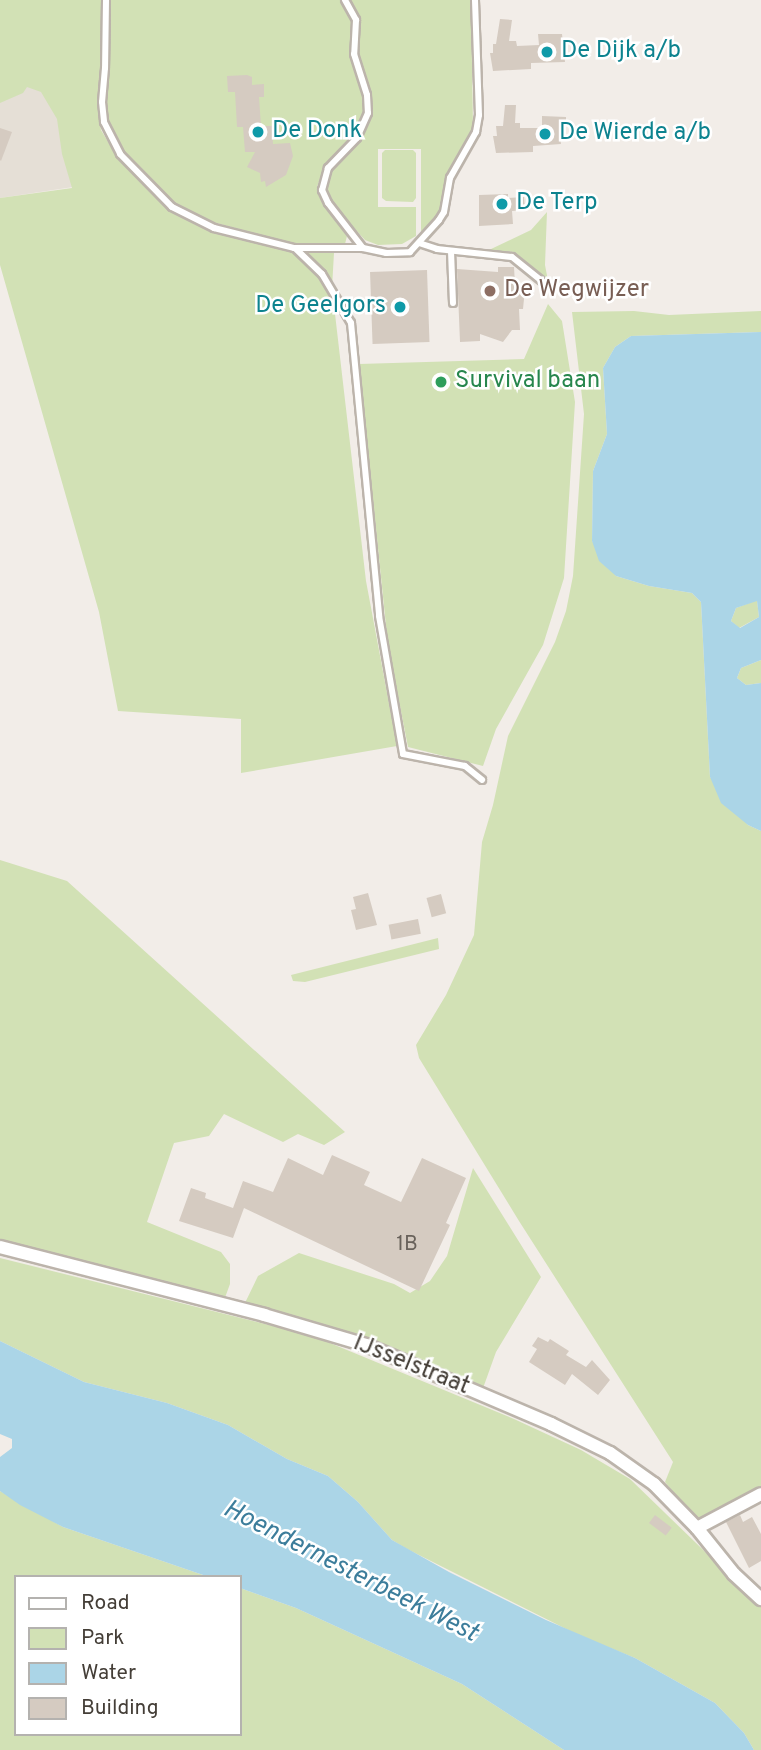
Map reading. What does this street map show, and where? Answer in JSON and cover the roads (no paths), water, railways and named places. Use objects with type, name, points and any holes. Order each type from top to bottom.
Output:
[{"type":"street","name":"IJsselstraat","points":[[0,1247],[264,1314],[366,1345],[610,1453],[654,1484],[697,1528],[734,1574],[761,1599]]},
{"type":"street","points":[[697,1528],[761,1494]]},
{"type":"lane","points":[[106,0],[102,110],[109,137],[120,154],[172,207],[188,218],[225,231],[294,248],[363,248],[373,252],[410,252],[419,243],[442,215],[450,178],[478,128],[475,0]]},
{"type":"lane","points":[[345,0],[356,20],[355,54],[367,95],[368,113],[357,138],[328,168],[322,190],[332,209],[363,248]]},
{"type":"lane","points":[[419,243],[451,251],[512,257],[548,286]]},
{"type":"lane","points":[[294,248],[319,269],[351,323],[379,616],[402,754],[465,766],[482,780]]},
{"type":"lane","points":[[451,251],[453,303]]},
{"type":"water","points":[[761,332],[761,660],[741,668],[737,678],[746,685],[761,683],[761,831],[748,825],[721,803],[710,777],[701,602],[692,593],[649,586],[616,576],[599,561],[592,541],[593,471],[607,434],[603,368],[615,347],[631,336]],"holes":[[[757,601],[759,617],[740,628],[731,621],[736,608]]]},
{"type":"water","name":"Hoendernesterbeek West","points":[[0,1341],[84,1382],[167,1403],[228,1425],[287,1459],[328,1476],[358,1502],[392,1540],[449,1572],[546,1620],[635,1658],[715,1703],[744,1733],[754,1750],[564,1750],[462,1684],[296,1608],[242,1589],[242,1575],[203,1575],[63,1527],[20,1505],[0,1491],[0,1457],[12,1448],[12,1439],[0,1434]]},
{"type":"place","name":"De Dijk a/b","points":[[547,52]]},
{"type":"place","name":"De Donk","points":[[258,132]]},
{"type":"place","name":"De Wierde a/b","points":[[545,134]]},
{"type":"place","name":"De Terp","points":[[502,204]]},
{"type":"place","name":"De Wegwijzer","points":[[490,291]]},
{"type":"place","name":"De Geelgors","points":[[400,307]]},
{"type":"place","name":"Survival baan","points":[[441,382]]}]
